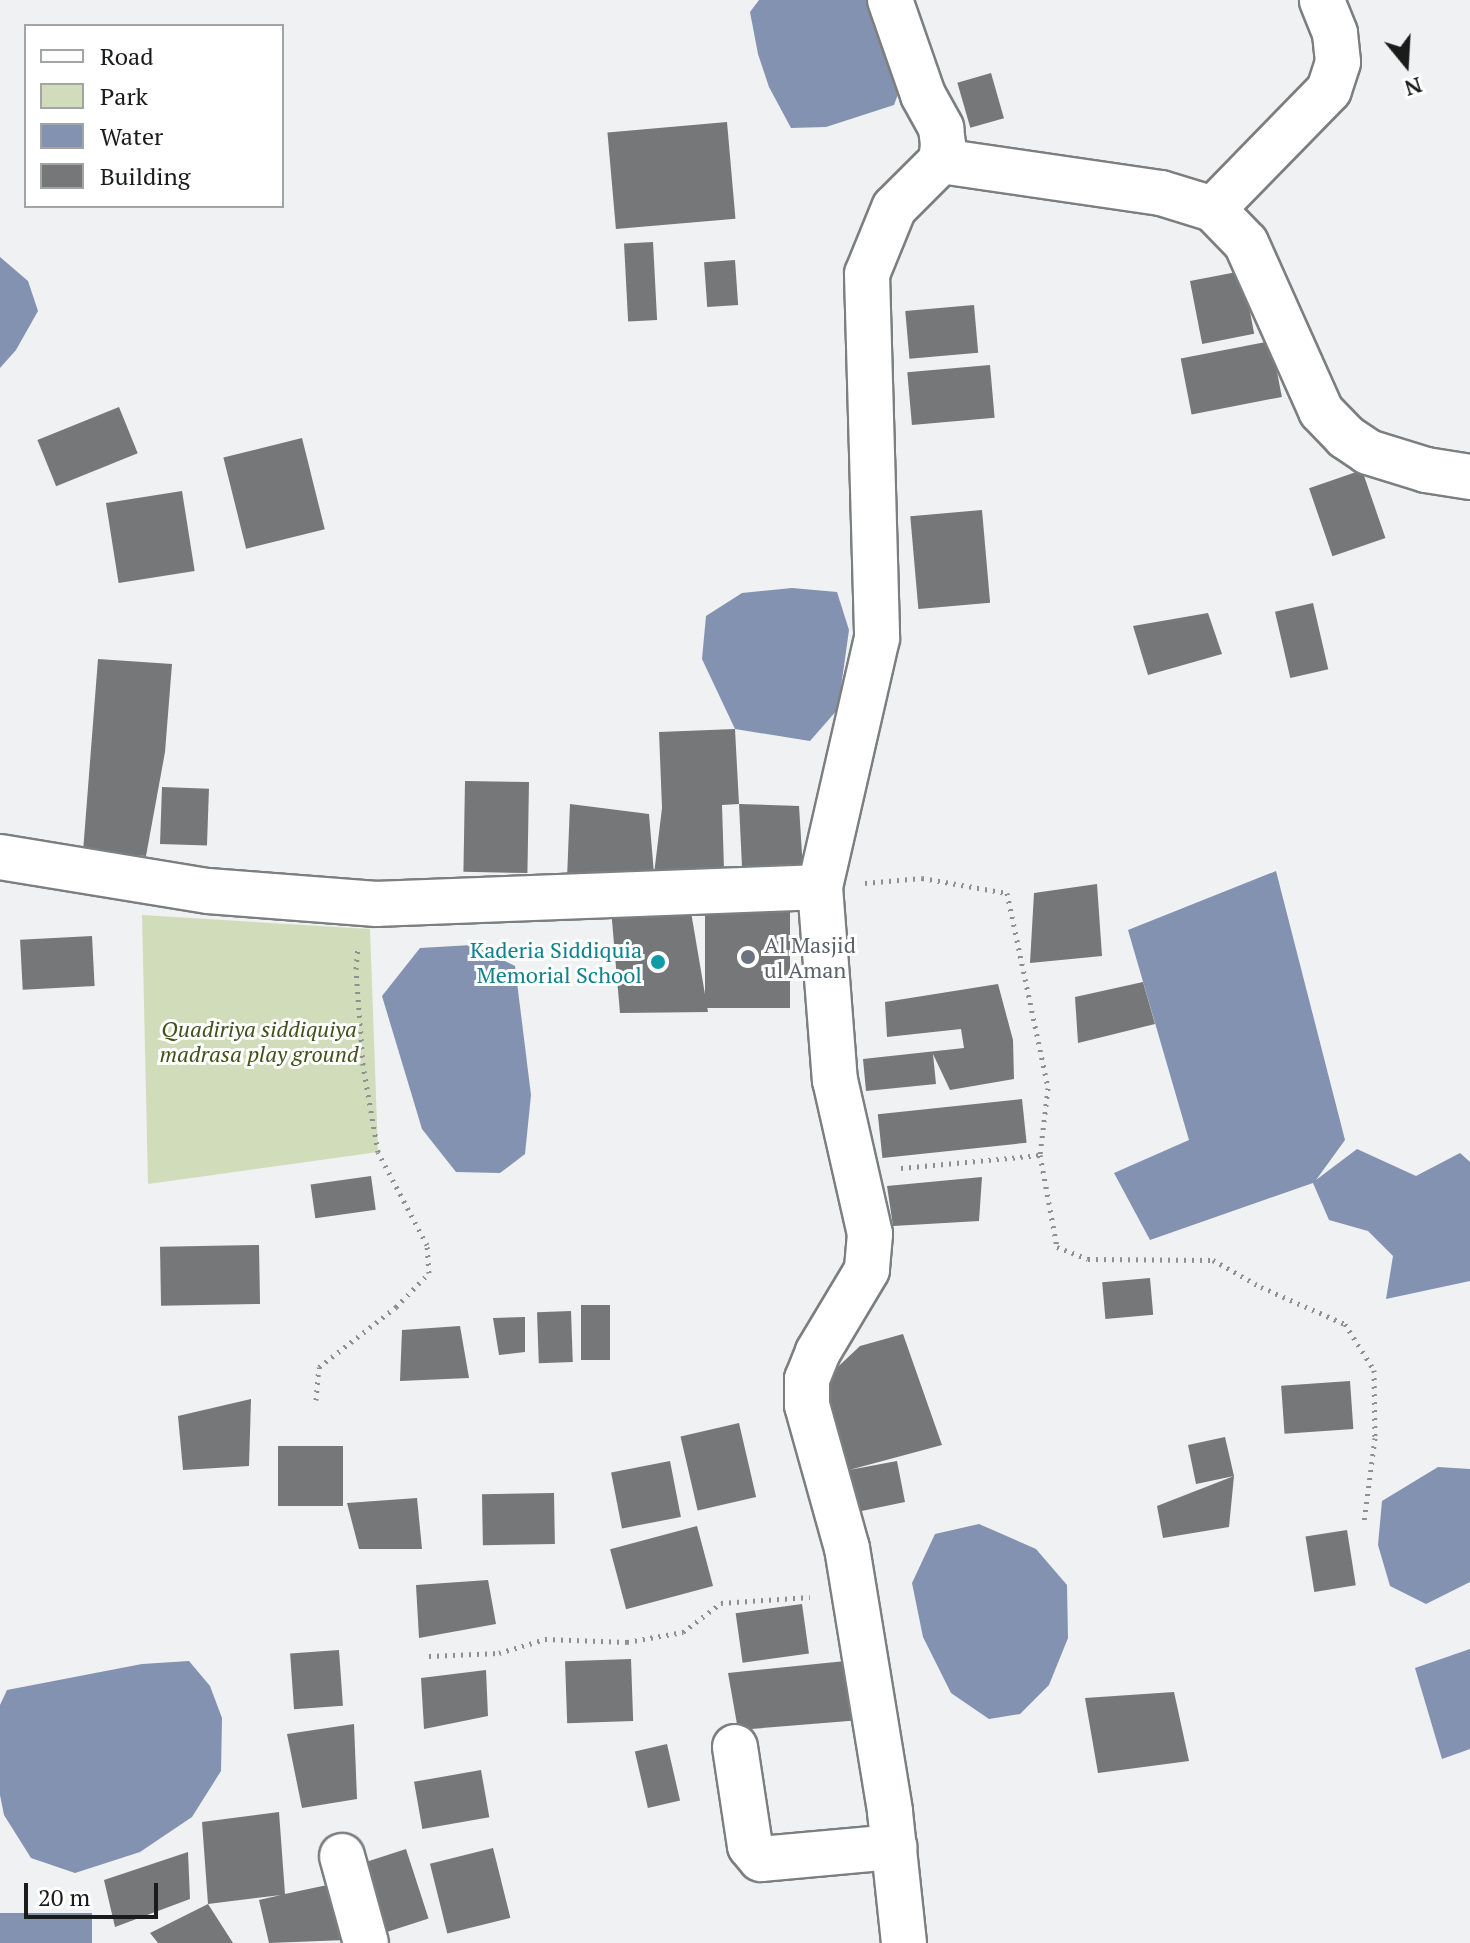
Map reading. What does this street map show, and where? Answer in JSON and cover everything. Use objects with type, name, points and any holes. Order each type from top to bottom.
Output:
[{"type":"street","points":[[890,0],[923,95],[941,128],[941,161],[894,208],[867,274],[877,638],[820,887],[835,1080],[870,1234],[867,1270],[818,1352],[807,1379],[807,1405],[847,1548],[894,1847],[904,1943]]},
{"type":"street","points":[[1213,209],[1329,90],[1338,62],[1335,33],[1322,0]]},
{"type":"street","points":[[941,161],[1161,193],[1213,209],[1246,243],[1321,411],[1329,420],[1368,452],[1426,470],[1470,477]]},
{"type":"street","points":[[0,857],[208,891],[362,903],[820,887]]},
{"type":"street","points":[[735,1747],[750,1846],[761,1859],[894,1847]]},
{"type":"street","points":[[342,1856],[366,1943]]},
{"type":"path","points":[[820,887],[922,878],[1007,893],[1048,1088],[1040,1155],[1057,1247],[1088,1259],[1213,1260],[1261,1287],[1345,1324],[1374,1370],[1375,1438],[1364,1521]]},
{"type":"path","points":[[316,1400],[319,1367],[396,1307],[429,1273],[427,1245],[378,1152],[363,1065],[356,969],[362,903]]},
{"type":"path","points":[[856,1173],[1040,1155]]},
{"type":"path","points":[[429,1656],[499,1653],[545,1639],[627,1642],[683,1632],[721,1603],[855,1594]]},
{"type":"green space","name":"Quadiriya siddiquiya madrasa play ground","points":[[142,915],[370,929],[378,1152],[148,1184]]},
{"type":"water","points":[[759,0],[875,0],[901,86],[894,105],[826,127],[791,128],[769,87],[758,54],[750,12]]},
{"type":"water","points":[[0,257],[28,281],[38,311],[16,350],[0,368]]},
{"type":"water","points":[[792,588],[837,592],[849,630],[838,709],[810,741],[735,729],[702,659],[706,616],[742,593]]},
{"type":"water","points":[[1276,871],[1345,1140],[1316,1180],[1357,1149],[1416,1176],[1460,1153],[1470,1162],[1470,1281],[1386,1299],[1393,1256],[1368,1231],[1329,1220],[1313,1183],[1150,1240],[1114,1173],[1189,1140],[1128,930]]},
{"type":"water","points":[[472,945],[515,966],[531,1095],[525,1154],[500,1173],[456,1172],[422,1129],[382,996],[420,948]]},
{"type":"water","points":[[1438,1467],[1470,1469],[1470,1582],[1426,1604],[1390,1586],[1378,1545],[1382,1501]]},
{"type":"water","points":[[979,1524],[1036,1549],[1067,1585],[1068,1638],[1049,1685],[1020,1714],[989,1719],[951,1693],[923,1637],[912,1583],[935,1534]]},
{"type":"water","points":[[1470,1649],[1470,1749],[1442,1759],[1415,1668]]},
{"type":"water","points":[[189,1661],[210,1686],[222,1718],[221,1771],[192,1817],[140,1852],[75,1873],[31,1858],[4,1815],[0,1795],[0,1705],[7,1690],[142,1664]]},
{"type":"water","points":[[0,1913],[92,1913],[92,1943],[0,1943]]},
{"type":"building","points":[[991,73],[1004,118],[970,128],[957,83]]},
{"type":"building","points":[[727,122],[735,219],[616,229],[607,132]]},
{"type":"building","points":[[653,242],[657,320],[628,321],[624,244]]},
{"type":"building","points":[[735,260],[738,305],[707,307],[704,262]]},
{"type":"building","points":[[1242,271],[1254,334],[1202,344],[1190,281]]},
{"type":"building","points":[[974,305],[978,353],[909,359],[905,311]]},
{"type":"building","points":[[1271,341],[1282,397],[1192,415],[1181,359]]},
{"type":"building","points":[[990,365],[995,418],[912,425],[907,372]]},
{"type":"building","points":[[119,407],[138,453],[56,486],[37,440]]},
{"type":"building","points":[[302,438],[325,529],[246,549],[223,458]]},
{"type":"building","points":[[1362,470],[1385,538],[1332,556],[1309,488]]},
{"type":"building","points":[[182,491],[195,571],[119,583],[106,503]]},
{"type":"building","points":[[982,510],[990,603],[918,609],[910,516]]},
{"type":"building","points":[[1313,603],[1328,669],[1290,678],[1275,612]]},
{"type":"building","points":[[1208,613],[1222,654],[1148,675],[1133,626]]},
{"type":"building","points":[[98,659],[172,664],[165,752],[146,856],[83,852]]},
{"type":"building","points":[[735,729],[739,804],[722,805],[724,869],[654,874],[662,808],[659,732]]},
{"type":"building","points":[[465,781],[529,782],[527,873],[463,872]]},
{"type":"building","points":[[162,787],[209,789],[207,846],[160,844]]},
{"type":"building","points":[[570,804],[649,814],[654,874],[567,879]]},
{"type":"building","points":[[739,804],[799,806],[803,870],[742,867]]},
{"type":"building","points":[[1097,884],[1102,956],[1030,963],[1034,893]]},
{"type":"building","name":"Al Masjid ul Aman","points":[[705,903],[790,903],[790,1008],[705,1008]]},
{"type":"building","name":"Kaderia Siddiquia Memorial School","points":[[611,909],[691,912],[708,1012],[620,1013]]},
{"type":"building","points":[[92,936],[95,986],[23,990],[20,940]]},
{"type":"building","points":[[1143,982],[1155,1024],[1078,1043],[1075,997]]},
{"type":"building","points":[[998,984],[1013,1040],[1014,1079],[950,1090],[933,1054],[936,1084],[866,1091],[863,1059],[964,1048],[961,1029],[887,1037],[885,1002]]},
{"type":"building","points":[[1022,1099],[1027,1143],[882,1158],[878,1114]]},
{"type":"building","points":[[371,1176],[376,1210],[315,1218],[311,1184]]},
{"type":"building","points":[[982,1177],[979,1221],[893,1226],[887,1186]]},
{"type":"building","points":[[259,1245],[260,1304],[161,1306],[160,1247]]},
{"type":"building","points":[[1150,1278],[1153,1315],[1105,1319],[1102,1282]]},
{"type":"building","points":[[581,1305],[610,1305],[610,1360],[581,1360]]},
{"type":"building","points":[[571,1311],[573,1362],[539,1363],[537,1312]]},
{"type":"building","points":[[525,1317],[525,1352],[499,1355],[493,1318]]},
{"type":"building","points":[[460,1326],[469,1378],[400,1381],[402,1330]]},
{"type":"building","points":[[903,1334],[942,1445],[849,1470],[897,1461],[905,1502],[847,1514],[807,1396],[860,1346]]},
{"type":"building","points":[[1350,1381],[1353,1429],[1285,1434],[1281,1386]]},
{"type":"building","points":[[251,1399],[249,1466],[183,1470],[178,1416]]},
{"type":"building","points":[[739,1423],[756,1497],[698,1511],[681,1436]]},
{"type":"building","points":[[1225,1437],[1234,1476],[1196,1484],[1188,1445]]},
{"type":"building","points":[[278,1446],[343,1446],[343,1506],[278,1506]]},
{"type":"building","points":[[670,1461],[681,1517],[622,1528],[611,1472]]},
{"type":"building","points":[[1234,1476],[1229,1527],[1163,1538],[1157,1506]]},
{"type":"building","points":[[554,1493],[555,1544],[483,1545],[482,1494]]},
{"type":"building","points":[[417,1498],[422,1549],[359,1549],[347,1503]]},
{"type":"building","points":[[697,1526],[713,1586],[626,1609],[610,1549]]},
{"type":"building","points":[[1347,1530],[1356,1585],[1314,1592],[1306,1537]]},
{"type":"building","points":[[488,1580],[496,1624],[419,1638],[416,1585]]},
{"type":"building","points":[[802,1604],[809,1654],[743,1663],[736,1613]]},
{"type":"building","points":[[339,1650],[343,1706],[294,1709],[290,1653]]},
{"type":"building","points":[[631,1659],[633,1721],[567,1723],[565,1661]]},
{"type":"building","points":[[865,1659],[861,1720],[738,1730],[728,1673]]},
{"type":"building","points":[[486,1670],[488,1716],[424,1729],[421,1678]]},
{"type":"building","points":[[1174,1692],[1189,1761],[1098,1773],[1085,1698]]},
{"type":"building","points":[[354,1724],[357,1799],[302,1808],[287,1734]]},
{"type":"building","points":[[667,1744],[680,1801],[648,1808],[635,1751]]},
{"type":"building","points":[[481,1770],[489,1817],[422,1829],[414,1782]]},
{"type":"building","points":[[279,1812],[285,1894],[332,1884],[346,1940],[269,1943],[259,1900],[281,1895],[208,1904],[202,1822]]},
{"type":"building","points":[[493,1848],[510,1918],[447,1934],[430,1864]]},
{"type":"building","points":[[406,1849],[429,1918],[384,1933],[361,1864]]},
{"type":"building","points":[[188,1852],[190,1899],[115,1927],[104,1880]]},
{"type":"building","points":[[208,1904],[233,1943],[158,1943],[150,1933]]},
{"type":"place","name":"Al Masjid ul Aman","points":[[748,957]]},
{"type":"place","name":"Kaderia Siddiquia Memorial School","points":[[658,962]]}]
